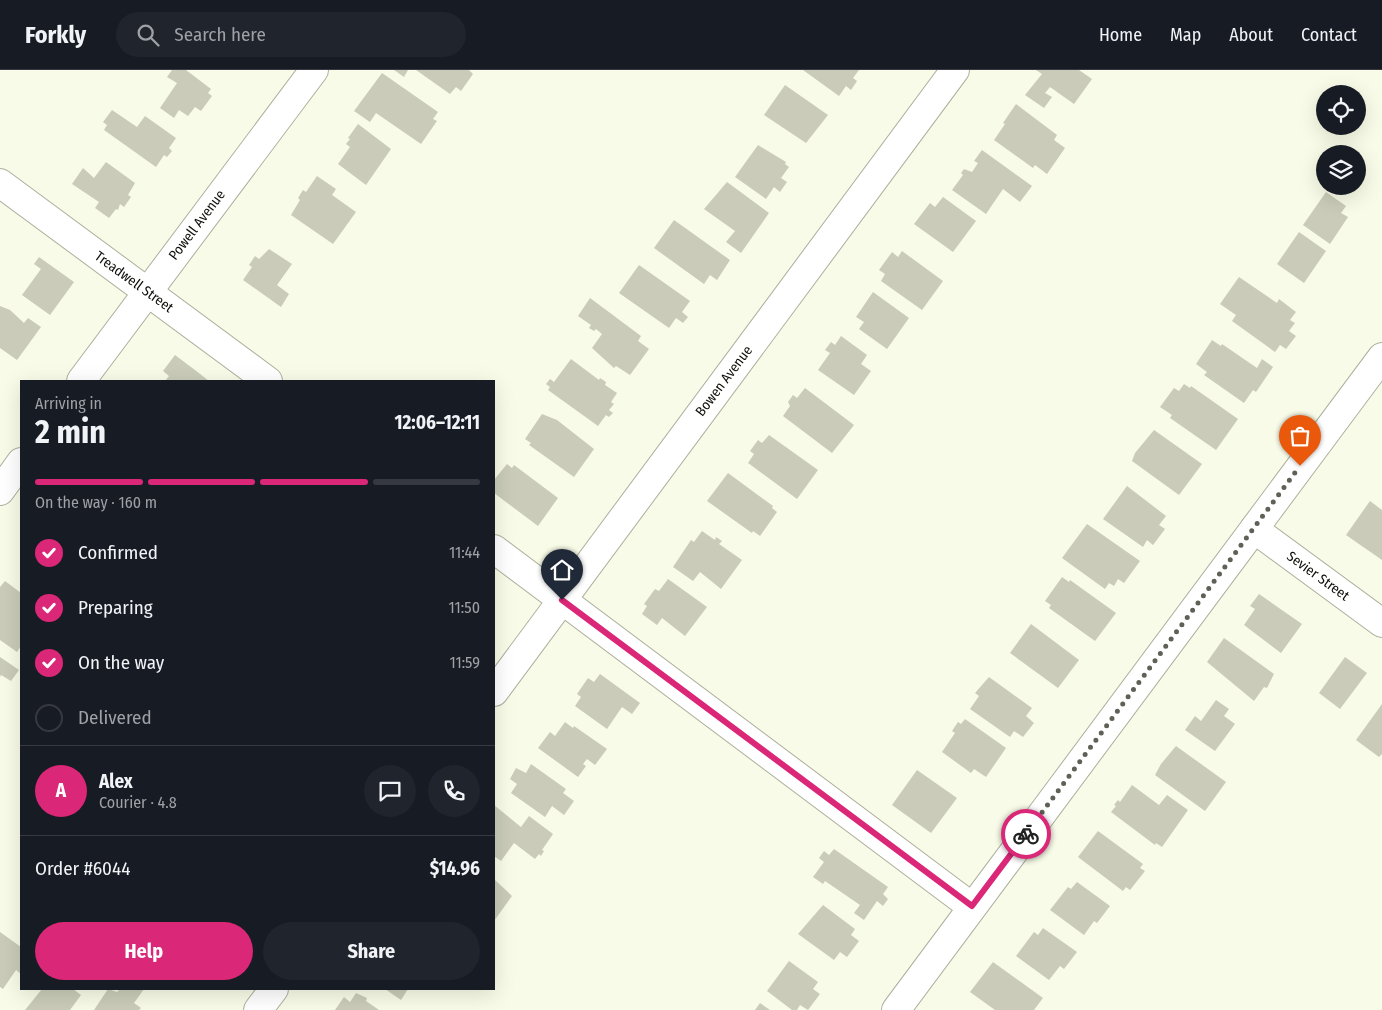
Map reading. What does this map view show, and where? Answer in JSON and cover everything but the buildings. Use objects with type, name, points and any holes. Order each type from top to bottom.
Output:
[{"type":"street","name":"Powell Avenue","points":[[82,380],[314,70]]},
{"type":"street","name":"Bowen Avenue","points":[[495,691],[955,70]]},
{"type":"street","name":"Treadwell Street","points":[[0,183],[267,380]]},
{"type":"street","points":[[896,1010],[1382,357]]},
{"type":"street","points":[[0,491],[20,463]]},
{"type":"street","name":"Sevier Street","points":[[1254,529],[1382,623]]},
{"type":"street","points":[[495,550],[972,906]]},
{"type":"street","points":[[258,1010],[273,990]]},
{"type":"way so far","points":[[1026,834],[1300,466]]},
{"type":"route","points":[[562,600],[972,906],[1026,834]]}]
